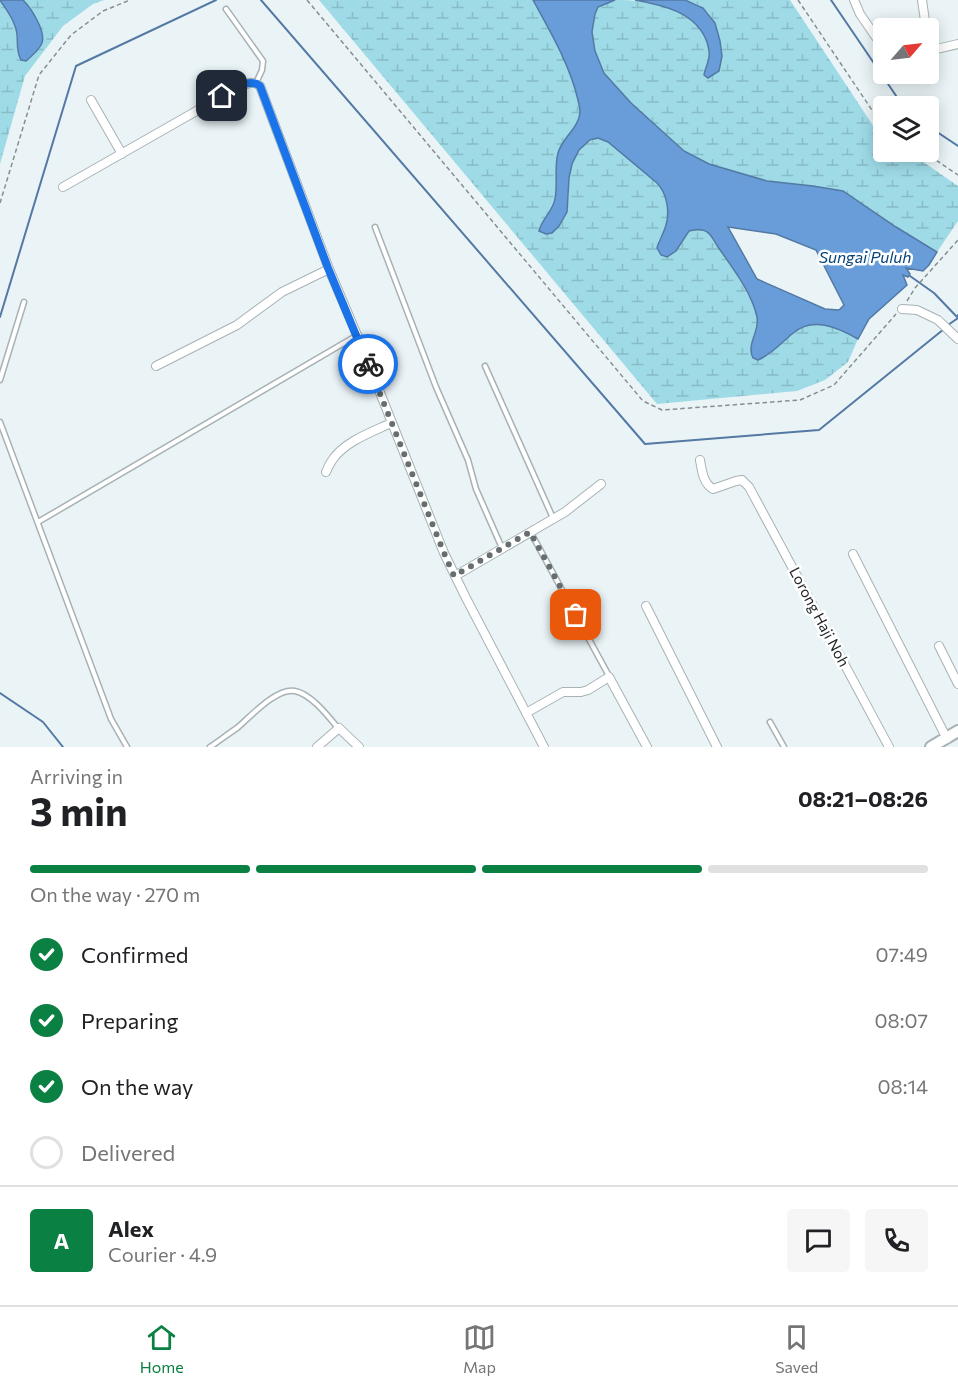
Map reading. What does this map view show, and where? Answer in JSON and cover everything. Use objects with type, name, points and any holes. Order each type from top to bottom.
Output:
[{"type":"street","points":[[854,0],[873,33]]},
{"type":"street","points":[[922,0],[925,18]]},
{"type":"street","points":[[939,48],[958,44]]},
{"type":"street","points":[[63,187],[250,82],[260,86],[328,268],[444,553],[544,747]]},
{"type":"street","points":[[91,100],[122,154]]},
{"type":"street","points":[[156,366],[237,325],[282,292],[328,268]]},
{"type":"street","points":[[902,309],[917,310],[938,320],[958,339]]},
{"type":"street","points":[[326,472],[340,451],[361,437],[391,423]]},
{"type":"street","name":"Lorong Haji Noh","points":[[700,460],[704,478],[708,486],[713,489],[742,480],[749,487],[889,747]]},
{"type":"street","points":[[454,576],[554,519],[601,484]]},
{"type":"street","points":[[853,554],[947,739]]},
{"type":"street","points":[[646,606],[717,747]]},
{"type":"street","points":[[939,646],[958,684]]},
{"type":"street","points":[[526,713],[563,692],[588,690],[609,676],[647,747]]},
{"type":"street","points":[[317,747],[339,728],[359,747]]},
{"type":"street","points":[[931,747],[958,731]]},
{"type":"lane","points":[[226,9],[263,61],[256,83]]},
{"type":"lane","points":[[375,227],[436,387],[468,460],[476,489],[502,548]]},
{"type":"lane","points":[[0,380],[24,302]]},
{"type":"lane","points":[[38,522],[357,335]]},
{"type":"lane","points":[[485,366],[554,519]]},
{"type":"lane","points":[[0,422],[111,719],[128,747]]},
{"type":"lane","points":[[530,532],[609,676]]},
{"type":"lane","points":[[210,747],[269,700],[283,692],[294,691],[305,695],[339,728]]},
{"type":"lane","points":[[770,722],[784,747]]},
{"type":"path","points":[[0,202],[39,75],[71,35],[104,10],[130,0]]},
{"type":"path","points":[[307,0],[643,401],[662,410],[800,400],[834,385],[902,309],[915,288],[958,240]]},
{"type":"path","points":[[798,0],[873,111]]},
{"type":"path","points":[[939,162],[958,175]]},
{"type":"green space","points":[[23,0],[104,0],[93,4],[63,26],[25,76],[0,164],[0,1],[16,27],[17,51],[21,60],[26,61],[34,55],[42,43],[27,4]]},
{"type":"green space","points":[[319,0],[533,0],[565,61],[580,112],[576,124],[558,154],[555,200],[551,211],[539,228],[542,233],[552,233],[565,206],[569,195],[571,165],[577,153],[586,144],[598,138],[608,142],[658,183],[664,192],[668,216],[666,227],[658,241],[676,251],[689,231],[700,230],[708,233],[751,300],[758,319],[752,341],[767,356],[800,329],[825,325],[858,339],[848,362],[825,380],[797,391],[657,404]]},
{"type":"green space","points":[[615,0],[640,1],[667,7],[690,19],[699,27],[709,52],[704,75],[722,56],[719,37],[708,13],[699,5],[685,0],[790,0],[873,125],[873,162],[923,162],[958,186],[958,221],[937,252],[870,209],[813,186],[767,181],[709,164],[684,151],[631,103],[605,73],[595,51],[592,32],[598,7]]},
{"type":"water","points":[[0,0],[23,0],[40,26],[42,43],[26,61],[21,60],[15,26]]},
{"type":"water","name":"Sungai Puluh","points":[[533,0],[615,0],[598,7],[592,32],[595,51],[604,73],[631,103],[684,151],[709,164],[767,181],[843,191],[937,252],[929,265],[923,271],[906,268],[910,274],[908,277],[903,275],[907,285],[869,319],[858,339],[833,327],[808,326],[792,334],[772,352],[758,360],[753,358],[751,353],[757,317],[751,299],[712,237],[703,230],[689,231],[676,251],[667,257],[661,255],[657,248],[668,214],[663,192],[657,183],[608,142],[598,138],[590,140],[579,150],[572,164],[569,178],[567,212],[552,233],[546,234],[539,231],[555,199],[558,153],[579,119],[580,113],[570,74]],"holes":[[[728,227],[776,234],[816,250],[844,305],[839,310],[825,309],[757,279]]]},
{"type":"water","points":[[635,0],[685,0],[703,8],[715,23],[720,41],[722,56],[719,71],[708,78],[704,75],[709,49],[702,32],[695,23],[657,4]]},
{"type":"waterway","points":[[0,317],[76,66],[216,0]]},
{"type":"waterway","points":[[261,0],[645,444],[819,430],[944,329]]},
{"type":"waterway","points":[[831,0],[896,96]]},
{"type":"waterway","points":[[939,133],[958,146]]},
{"type":"waterway","points":[[910,276],[934,293],[958,318]]},
{"type":"waterway","points":[[948,325],[958,318],[958,315]]},
{"type":"waterway","points":[[0,693],[43,722],[63,747]]},
{"type":"way so far","points":[[368,364],[454,576],[530,532],[576,615]]},
{"type":"route","points":[[222,96],[250,82],[260,86],[328,268],[368,364]]}]
